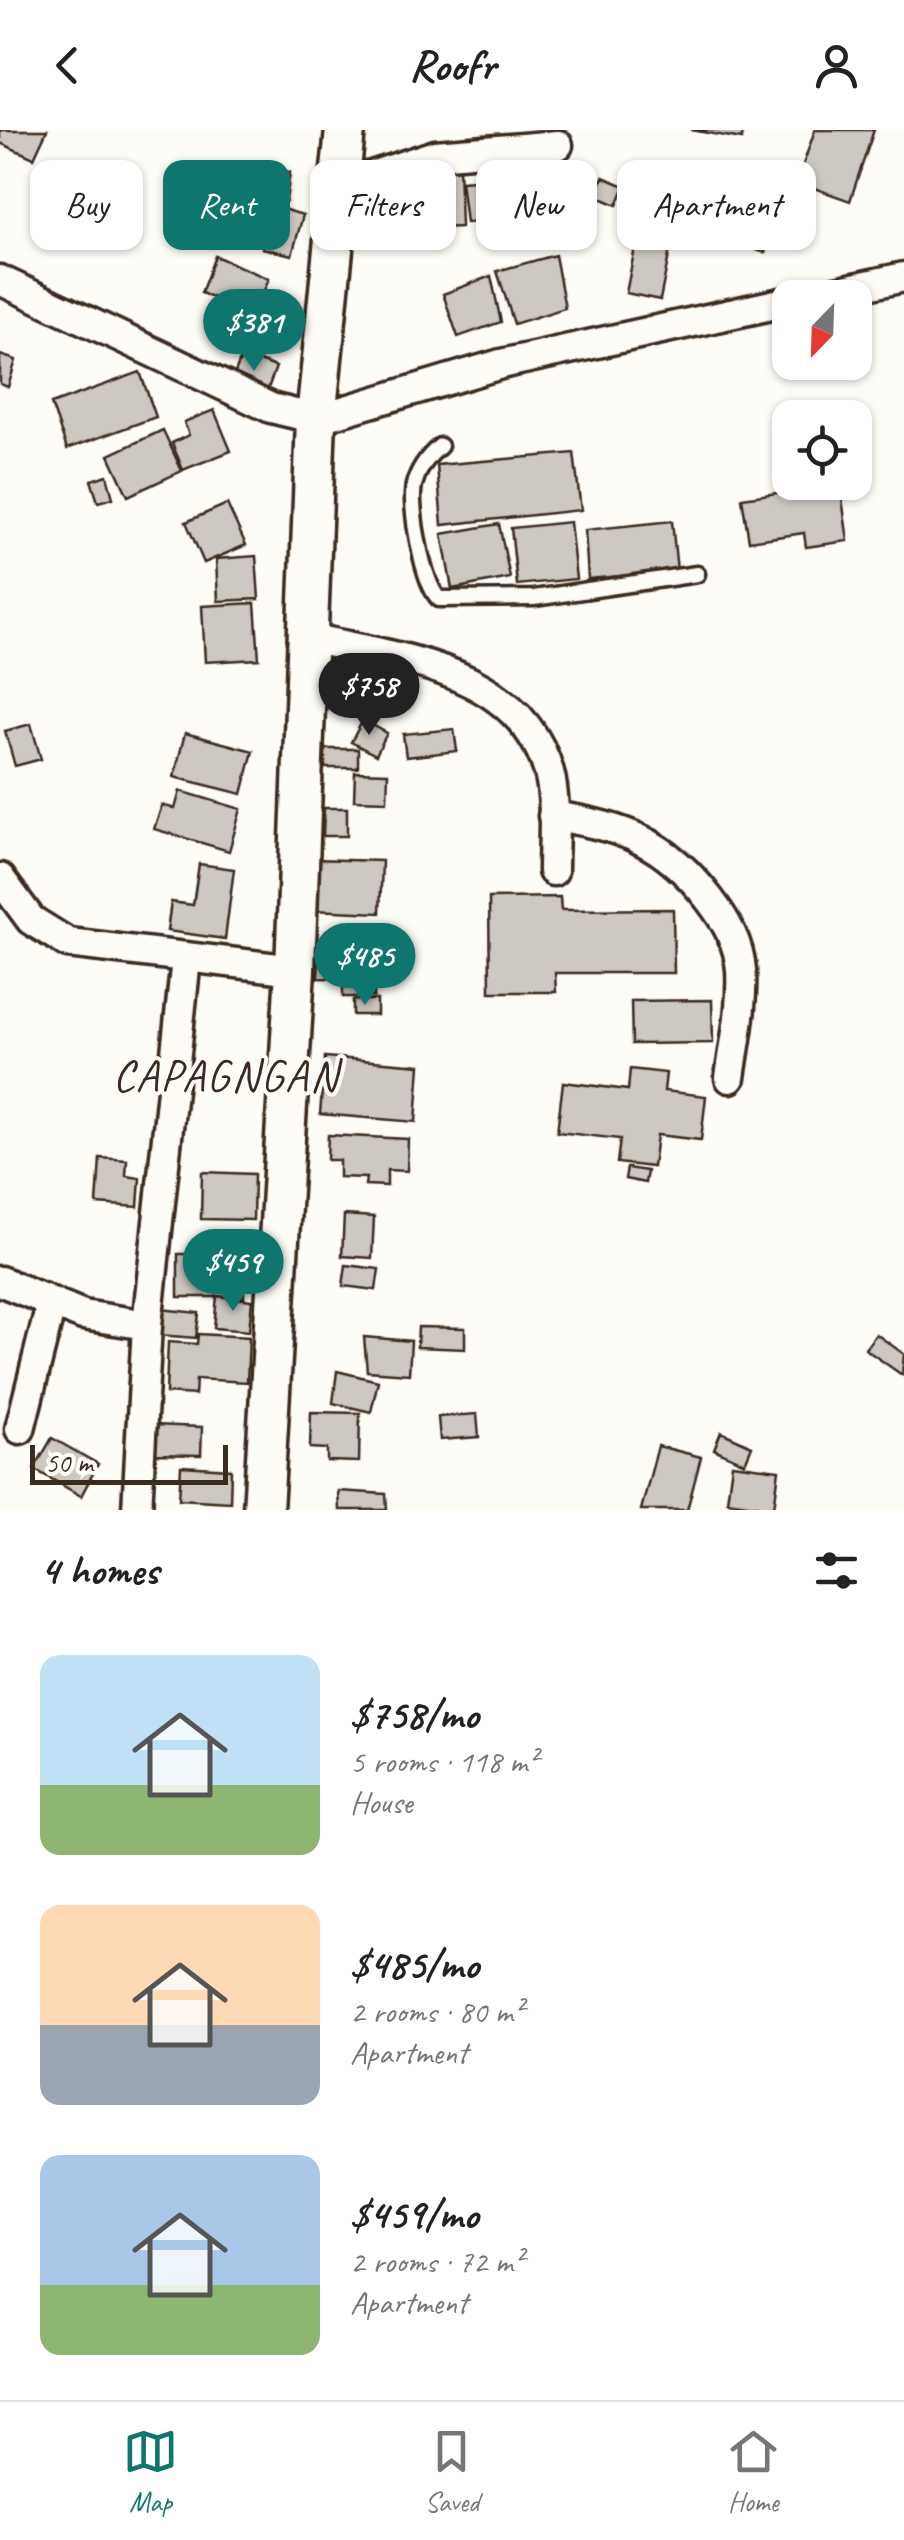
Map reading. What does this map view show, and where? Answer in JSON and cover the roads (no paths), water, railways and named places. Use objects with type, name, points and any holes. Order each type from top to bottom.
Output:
[{"type":"street","points":[[343,160],[345,130]]},
{"type":"street","points":[[421,160],[436,155],[558,145]]},
{"type":"street","points":[[263,1510],[295,970],[316,420],[334,250]]},
{"type":"street","points":[[872,284],[904,277]]},
{"type":"street","points":[[0,280],[270,408],[316,420],[501,364],[772,306]]},
{"type":"street","points":[[310,638],[440,669],[508,703],[526,722],[550,776],[553,872]]},
{"type":"street","points":[[552,816],[630,833],[662,849],[694,878],[724,918],[737,946],[740,970],[730,1078]]},
{"type":"street","points":[[0,878],[30,920],[68,943],[295,970]]},
{"type":"street","points":[[138,1510],[147,1324],[186,958]]},
{"type":"street","points":[[0,1281],[51,1304],[112,1322],[147,1324]]},
{"type":"street","points":[[20,1429],[51,1304]]},
{"type":"lane","points":[[440,446],[419,470],[412,503],[430,588],[439,599],[534,598],[697,574]]},
{"type":"district","name":"CAPAGNGAN","points":[[226,1074]]}]
